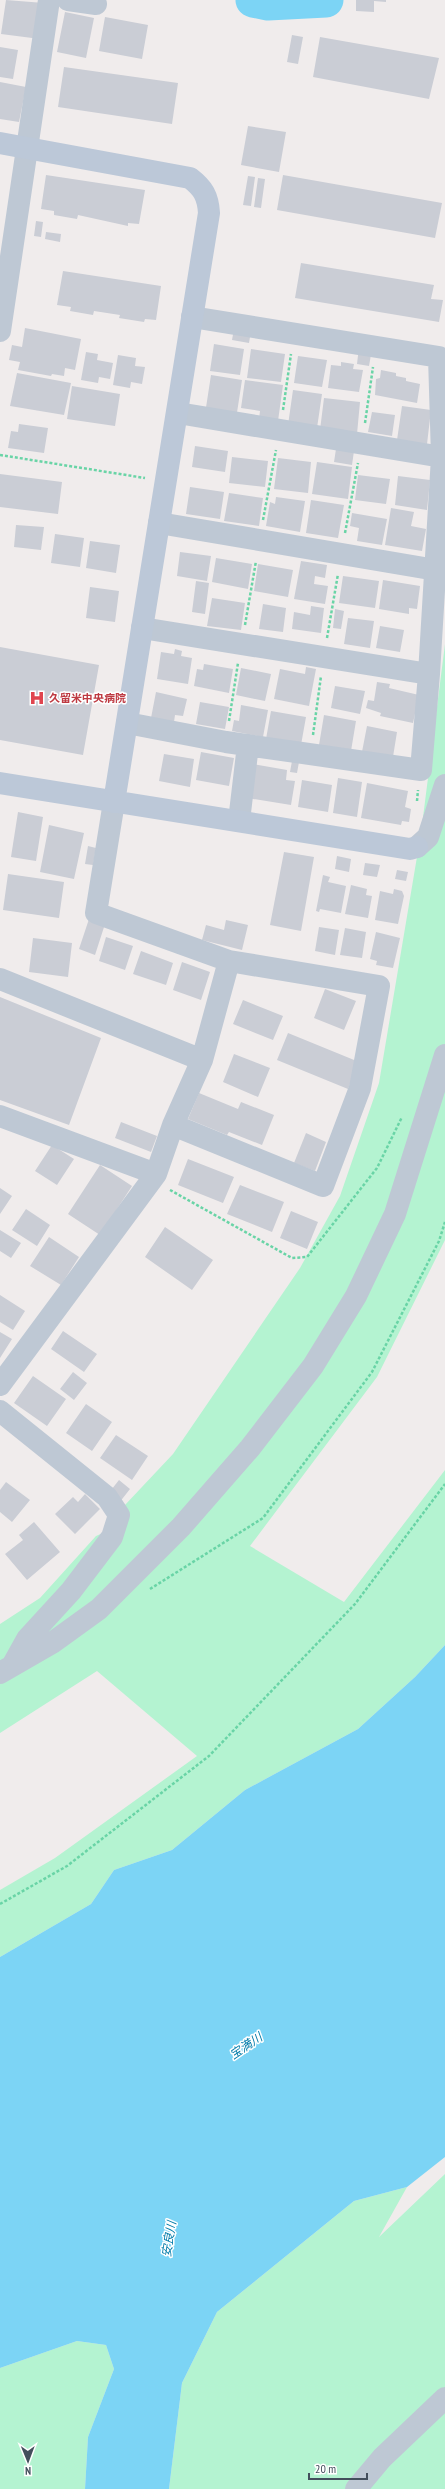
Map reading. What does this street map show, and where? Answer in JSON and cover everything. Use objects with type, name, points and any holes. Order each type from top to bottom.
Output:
[{"type":"street","points":[[0,331],[3,296],[28,148],[49,0]]},
{"type":"street","points":[[68,0],[96,4]]},
{"type":"street","points":[[0,143],[190,178],[203,188],[208,200],[209,213],[178,414],[96,913],[229,961],[379,986],[360,1088],[323,1186],[172,1125]]},
{"type":"street","points":[[127,723],[248,745],[421,770],[436,570],[442,457],[439,357],[192,317]]},
{"type":"street","points":[[178,414],[442,457]]},
{"type":"street","points":[[159,523],[436,570]]},
{"type":"street","points":[[142,628],[429,674]]},
{"type":"street","points":[[240,822],[248,745]]},
{"type":"street","points":[[0,783],[410,849],[417,847],[428,837],[445,785]]},
{"type":"street","points":[[0,1385],[156,1174],[172,1125],[202,1060],[229,961]]},
{"type":"street","points":[[0,979],[202,1060]]},
{"type":"street","points":[[6,1670],[52,1643],[98,1609],[181,1527],[250,1448],[313,1366],[356,1296],[395,1214],[445,1055]]},
{"type":"street","points":[[0,1116],[156,1174]]},
{"type":"street","points":[[0,1411],[107,1497],[119,1515],[112,1537],[71,1591],[27,1639],[6,1670]]},
{"type":"street","points":[[356,2489],[382,2458],[445,2398]]},
{"type":"path","points":[[0,455],[166,481]]},
{"type":"path","points":[[144,1593],[263,1518],[372,1372],[439,1242],[445,1222]]},
{"type":"path","points":[[0,1904],[67,1866],[209,1756],[355,1604],[445,1484]]},
{"type":"green space","points":[[445,644],[445,1240],[377,1377],[250,1546],[344,1602],[445,1470],[445,1645],[415,1677],[358,1729],[245,1790],[172,1850],[114,1870],[91,1904],[0,1957],[0,1890],[55,1858],[197,1756],[97,1671],[0,1733],[0,1624],[40,1598],[96,1536],[125,1523],[125,1505],[173,1454],[300,1268],[340,1196],[379,1083],[421,833]]},
{"type":"green space","points":[[445,2174],[445,2489],[169,2489],[182,2383],[217,2312],[354,2201],[407,2187],[379,2237]]},
{"type":"green space","points":[[77,2341],[106,2345],[114,2369],[88,2437],[85,2489],[0,2489],[0,2368]]},
{"type":"water","points":[[445,1645],[445,2157],[407,2187],[354,2201],[217,2312],[182,2383],[169,2489],[85,2489],[88,2437],[114,2369],[106,2345],[77,2341],[0,2368],[0,1957],[91,1904],[114,1870],[172,1850],[245,1790],[358,1729],[415,1677]]},
{"type":"building","points":[[6,0],[44,3],[40,39],[1,34]]},
{"type":"building","points":[[356,0],[386,0],[386,2],[374,1],[374,12],[356,11]]},
{"type":"building","points":[[65,12],[94,18],[86,58],[57,52]]},
{"type":"building","points":[[105,17],[148,25],[142,59],[99,51]]},
{"type":"building","points":[[292,35],[303,37],[298,64],[287,62]]},
{"type":"building","points":[[320,37],[439,58],[429,99],[313,77]]},
{"type":"building","points":[[0,47],[18,50],[13,79],[0,77]]},
{"type":"building","points":[[64,67],[178,83],[172,124],[58,107]]},
{"type":"building","points":[[0,82],[26,87],[19,122],[0,119]]},
{"type":"building","points":[[248,126],[286,132],[279,172],[241,165]]},
{"type":"building","points":[[46,175],[145,190],[139,224],[128,223],[128,226],[78,215],[77,219],[54,215],[54,211],[41,209]]},
{"type":"building","points":[[283,175],[442,203],[435,238],[277,210]]},
{"type":"building","points":[[248,176],[255,177],[251,206],[243,205]]},
{"type":"building","points":[[258,178],[265,179],[261,208],[254,207]]},
{"type":"building","points":[[36,221],[43,222],[41,237],[34,236]]},
{"type":"building","points":[[46,232],[61,234],[60,242],[45,239]]},
{"type":"building","points":[[301,263],[434,285],[431,299],[443,300],[439,322],[295,298]]},
{"type":"building","points":[[63,271],[161,286],[156,320],[145,319],[144,322],[119,318],[120,315],[94,311],[93,315],[70,311],[71,307],[57,305]]},
{"type":"building","points":[[25,328],[81,339],[75,370],[65,368],[64,376],[52,374],[51,376],[18,370],[20,362],[9,360],[12,345],[22,347]]},
{"type":"building","points":[[234,329],[251,331],[249,343],[232,340]]},
{"type":"building","points":[[214,344],[244,349],[240,375],[210,371]]},
{"type":"building","points":[[359,347],[372,349],[369,366],[357,364]]},
{"type":"building","points":[[251,349],[285,354],[281,382],[247,378]]},
{"type":"building","points":[[86,352],[98,354],[97,360],[113,363],[110,379],[99,377],[98,383],[81,380]]},
{"type":"building","points":[[118,355],[136,358],[135,366],[145,367],[142,384],[131,382],[130,388],[113,385]]},
{"type":"building","points":[[298,356],[327,360],[322,387],[294,383]]},
{"type":"building","points":[[341,362],[354,364],[353,369],[363,370],[359,392],[328,388],[331,365],[341,366]]},
{"type":"building","points":[[381,370],[396,373],[396,376],[406,378],[406,381],[420,384],[417,403],[375,395],[376,379],[380,378]]},
{"type":"building","points":[[17,373],[71,383],[64,415],[10,406]]},
{"type":"building","points":[[211,375],[242,380],[236,419],[205,414]]},
{"type":"building","points":[[245,380],[283,385],[278,421],[259,419],[260,411],[241,408]]},
{"type":"building","points":[[72,386],[120,394],[115,426],[67,419]]},
{"type":"building","points":[[293,390],[322,394],[317,428],[288,425]]},
{"type":"building","points":[[324,398],[360,402],[357,434],[320,430]]},
{"type":"building","points":[[402,406],[431,410],[427,444],[397,440]]},
{"type":"building","points":[[372,412],[395,415],[392,436],[368,432]]},
{"type":"building","points":[[19,424],[48,428],[44,453],[8,448],[11,431],[18,432]]},
{"type":"building","points":[[195,446],[228,451],[225,472],[192,467]]},
{"type":"building","points":[[336,449],[354,451],[352,465],[334,462]]},
{"type":"building","points":[[232,457],[268,461],[265,487],[229,483]]},
{"type":"building","points":[[278,458],[311,462],[308,493],[274,489]]},
{"type":"building","points":[[317,462],[352,467],[348,499],[312,494]]},
{"type":"building","points":[[0,474],[62,482],[58,514],[0,507]]},
{"type":"building","points":[[358,475],[390,479],[386,504],[355,500]]},
{"type":"building","points":[[398,476],[430,480],[427,510],[395,505]]},
{"type":"building","points":[[190,487],[224,492],[220,519],[186,514]]},
{"type":"building","points":[[229,493],[263,498],[259,526],[224,521]]},
{"type":"building","points":[[276,497],[305,501],[300,532],[266,526],[270,502],[275,504]]},
{"type":"building","points":[[311,500],[344,505],[338,538],[306,533]]},
{"type":"building","points":[[391,508],[414,512],[411,526],[426,529],[422,551],[385,545]]},
{"type":"building","points":[[352,513],[387,519],[382,545],[357,541],[359,528],[350,526]]},
{"type":"building","points":[[16,525],[44,527],[41,550],[14,547]]},
{"type":"building","points":[[55,534],[84,538],[80,567],[51,563]]},
{"type":"building","points":[[90,541],[120,545],[116,573],[86,568]]},
{"type":"building","points":[[180,552],[211,556],[207,581],[177,576]]},
{"type":"building","points":[[216,558],[252,564],[248,589],[212,582]]},
{"type":"building","points":[[301,561],[327,565],[325,578],[315,576],[314,584],[328,586],[325,604],[294,599]]},
{"type":"building","points":[[258,564],[293,570],[288,597],[254,591]]},
{"type":"building","points":[[343,576],[379,581],[375,608],[339,603]]},
{"type":"building","points":[[383,580],[420,586],[417,609],[409,608],[409,614],[379,609]]},
{"type":"building","points":[[196,581],[209,583],[205,614],[192,612]]},
{"type":"building","points":[[90,587],[119,591],[115,622],[86,618]]},
{"type":"building","points":[[212,598],[245,603],[241,630],[207,626]]},
{"type":"building","points":[[263,604],[286,608],[283,632],[259,629]]},
{"type":"building","points":[[311,606],[324,608],[321,633],[292,629],[294,612],[310,615]]},
{"type":"building","points":[[335,609],[344,611],[341,629],[333,628]]},
{"type":"building","points":[[348,618],[374,621],[370,648],[344,644]]},
{"type":"building","points":[[380,626],[404,630],[400,652],[376,648]]},
{"type":"building","points":[[0,647],[99,665],[83,755],[0,740]]},
{"type":"building","points":[[175,649],[182,651],[181,656],[192,658],[188,684],[157,679],[161,652],[174,654]]},
{"type":"building","points":[[204,664],[233,669],[229,693],[194,686],[197,669],[203,670]]},
{"type":"building","points":[[306,667],[316,669],[309,706],[274,699],[280,669],[305,674]]},
{"type":"building","points":[[241,668],[271,674],[265,701],[236,695]]},
{"type":"building","points":[[377,682],[390,684],[389,688],[419,695],[413,723],[380,716],[381,713],[366,708],[368,700],[374,701]]},
{"type":"building","points":[[335,686],[365,691],[360,714],[331,708]]},
{"type":"building","points":[[156,692],[187,699],[183,716],[175,715],[174,722],[151,718]]},
{"type":"building","points":[[200,702],[229,707],[225,729],[196,724]]},
{"type":"building","points":[[241,705],[268,710],[263,737],[232,731],[234,720],[239,721]]},
{"type":"building","points":[[271,711],[306,717],[301,745],[266,739]]},
{"type":"building","points":[[324,715],[356,721],[351,751],[319,745]]},
{"type":"building","points":[[367,726],[397,732],[392,763],[361,757]]},
{"type":"building","points":[[201,752],[234,758],[229,786],[196,780]]},
{"type":"building","points":[[164,754],[194,759],[190,787],[159,781]]},
{"type":"building","points":[[292,761],[299,762],[297,773],[290,772]]},
{"type":"building","points":[[253,764],[287,770],[286,780],[295,781],[291,805],[247,798]]},
{"type":"building","points":[[338,778],[362,782],[357,817],[333,813]]},
{"type":"building","points":[[302,780],[332,785],[328,812],[298,807]]},
{"type":"building","points":[[367,783],[408,791],[405,807],[411,809],[409,822],[402,821],[401,825],[361,818]]},
{"type":"building","points":[[18,812],[43,817],[36,861],[11,857]]},
{"type":"building","points":[[49,825],[84,833],[74,879],[40,872]]},
{"type":"building","points":[[88,846],[96,848],[93,865],[85,864]]},
{"type":"building","points":[[284,852],[314,857],[301,931],[270,925]]},
{"type":"building","points":[[337,856],[351,859],[349,872],[335,869]]},
{"type":"building","points":[[365,863],[380,865],[377,877],[363,875]]},
{"type":"building","points":[[397,870],[408,872],[406,881],[395,879]]},
{"type":"building","points":[[8,874],[64,882],[59,918],[3,910]]},
{"type":"building","points":[[323,875],[330,877],[328,882],[346,886],[341,913],[320,909],[319,912],[316,911]]},
{"type":"building","points":[[351,885],[367,889],[366,895],[372,896],[368,918],[345,914]]},
{"type":"building","points":[[394,889],[402,891],[404,896],[398,924],[375,920],[380,891],[393,894]]},
{"type":"building","points":[[89,919],[105,924],[95,955],[79,949]]},
{"type":"building","points":[[226,920],[248,925],[242,950],[202,940],[206,925],[224,930]]},
{"type":"building","points":[[319,927],[339,930],[335,955],[315,951]]},
{"type":"building","points":[[345,928],[366,932],[362,958],[340,955]]},
{"type":"building","points":[[376,932],[400,938],[393,968],[376,965],[377,961],[370,959]]},
{"type":"building","points":[[106,937],[133,946],[125,970],[99,961]]},
{"type":"building","points":[[33,938],[72,943],[68,977],[29,972]]},
{"type":"building","points":[[141,951],[173,963],[166,985],[133,974]]},
{"type":"building","points":[[182,962],[210,972],[201,1000],[173,990]]},
{"type":"building","points":[[325,989],[356,1001],[344,1030],[314,1018]]},
{"type":"building","points":[[0,997],[101,1038],[69,1125],[0,1100]]},
{"type":"building","points":[[243,1000],[283,1016],[273,1040],[233,1024]]},
{"type":"building","points":[[288,1033],[359,1062],[348,1089],[277,1060]]},
{"type":"building","points":[[234,1054],[270,1068],[258,1097],[223,1082]]},
{"type":"building","points":[[199,1093],[238,1109],[241,1102],[274,1115],[262,1145],[229,1132],[227,1135],[188,1119]]},
{"type":"building","points":[[121,1122],[157,1136],[151,1152],[115,1138]]},
{"type":"building","points":[[306,1133],[326,1142],[315,1171],[294,1163]]},
{"type":"building","points":[[52,1145],[74,1159],[57,1185],[35,1171]]},
{"type":"building","points":[[188,1159],[234,1177],[223,1203],[178,1185]]},
{"type":"building","points":[[100,1165],[132,1186],[100,1235],[68,1214]]},
{"type":"building","points":[[240,1185],[284,1202],[272,1232],[227,1214]]},
{"type":"building","points":[[0,1188],[12,1196],[0,1214]]},
{"type":"building","points":[[26,1209],[50,1225],[37,1246],[12,1230]]},
{"type":"building","points":[[291,1211],[318,1222],[307,1249],[280,1238]]},
{"type":"building","points":[[165,1227],[213,1260],[192,1290],[145,1257]]},
{"type":"building","points":[[0,1230],[21,1243],[11,1258],[0,1251]]},
{"type":"building","points":[[49,1237],[79,1257],[61,1285],[30,1266]]},
{"type":"building","points":[[0,1295],[25,1311],[13,1330],[0,1322]]},
{"type":"building","points":[[63,1331],[97,1354],[84,1372],[51,1349]]},
{"type":"building","points":[[0,1332],[12,1339],[0,1358]]},
{"type":"building","points":[[73,1372],[87,1383],[74,1400],[60,1389]]},
{"type":"building","points":[[33,1376],[66,1399],[47,1426],[14,1403]]},
{"type":"building","points":[[86,1404],[112,1422],[92,1451],[66,1433]]},
{"type":"building","points":[[116,1435],[148,1456],[132,1480],[100,1458]]},
{"type":"building","points":[[119,1480],[130,1489],[119,1503],[108,1494]]},
{"type":"building","points":[[6,1482],[30,1500],[12,1522],[0,1512],[0,1490]]},
{"type":"building","points":[[85,1494],[100,1509],[75,1534],[55,1514],[73,1497],[78,1502]]},
{"type":"building","points":[[34,1522],[60,1552],[27,1580],[5,1554],[23,1540],[19,1535]]},
{"type":"waterway","points":[[253,0],[268,3],[326,0]]},
{"type":"place","name":"久留米中央病院","points":[[37,698]]},
{"type":"water label","name":"宝満川","points":[[246,2046]]},
{"type":"water label","name":"安良川","points":[[169,2239]]}]
